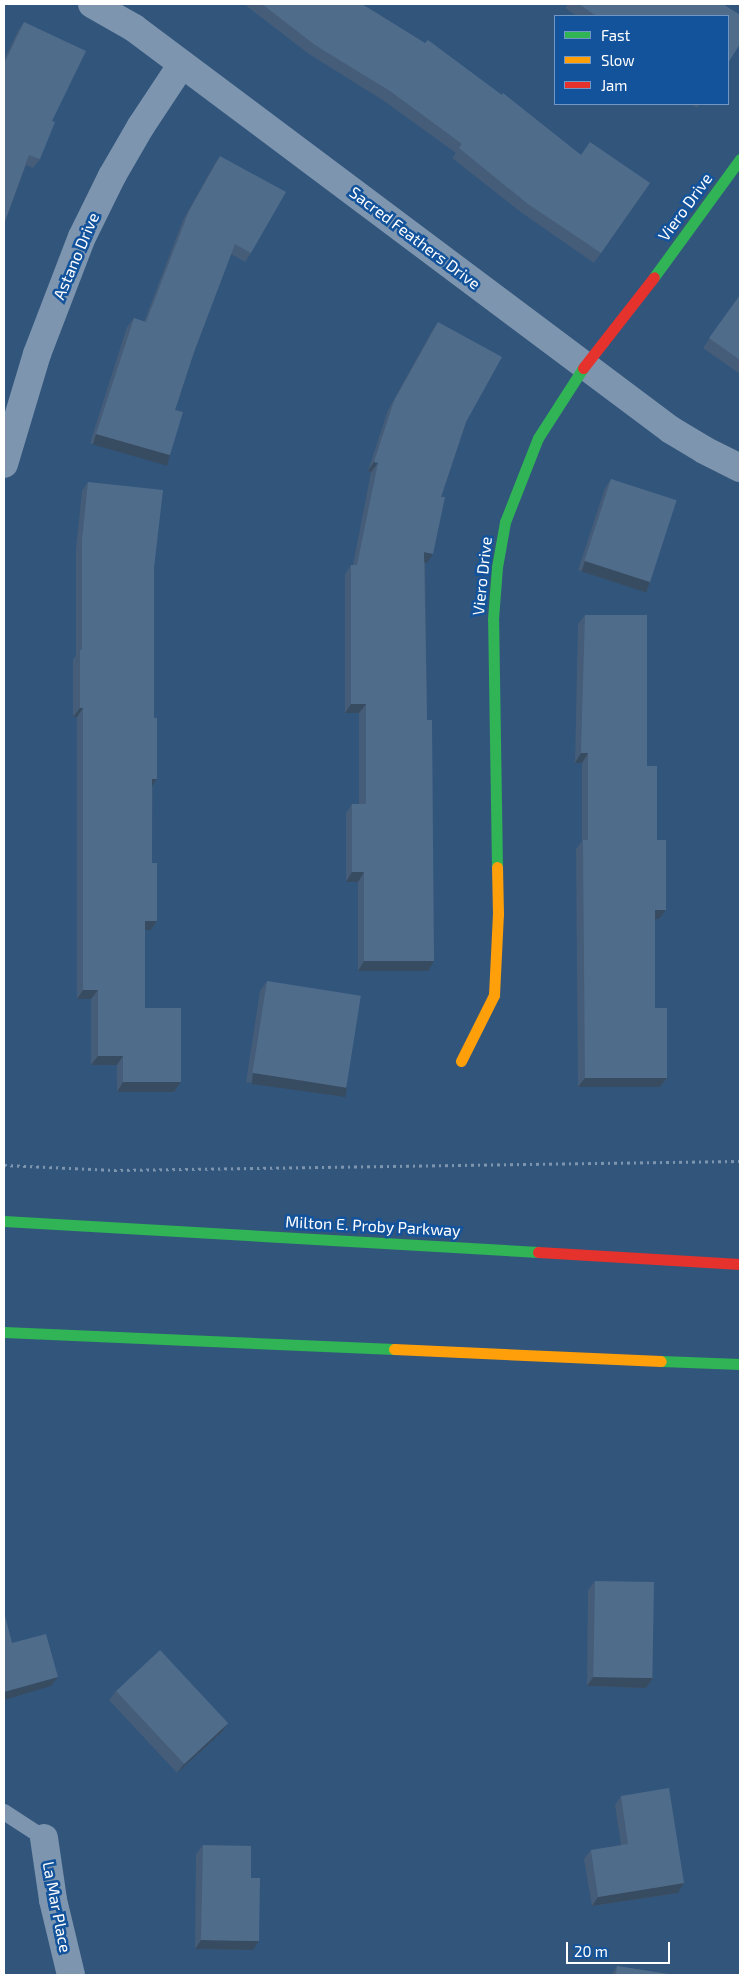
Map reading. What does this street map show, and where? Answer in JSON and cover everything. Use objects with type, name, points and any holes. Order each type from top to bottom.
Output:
[{"type":"main road","name":"Viero Drive","points":[[461,1061],[494,995],[498,914],[493,629],[497,567],[505,522],[538,438],[585,365],[619,324],[740,159]]},
{"type":"main road","name":"Milton E. Proby Parkway","points":[[4,1221],[740,1264]]},
{"type":"main road","points":[[4,1332],[740,1364]]},
{"type":"street","name":"Sacred Feathers Drive","points":[[92,4],[134,28],[672,430],[704,450],[740,468]]},
{"type":"street","name":"Astano Drive","points":[[4,464],[37,354],[82,237],[112,176],[141,126],[182,64]]},
{"type":"street","name":"La Mar Place","points":[[44,1838],[53,1900],[71,1975]]},
{"type":"lane","points":[[4,1812],[44,1838]]},
{"type":"path","points":[[4,1165],[114,1170],[740,1161]]},
{"type":"building","points":[[262,4],[362,4],[425,43],[428,40],[502,95],[503,93],[581,155],[590,142],[650,183],[601,253],[528,204],[459,148],[462,144],[390,91],[315,45]]},
{"type":"building","points":[[579,4],[723,4],[740,15],[740,44],[729,61],[729,15],[595,15]]},
{"type":"building","points":[[24,22],[86,51],[52,121],[55,122],[40,159],[29,155],[4,224],[4,64]]},
{"type":"building","points":[[220,156],[286,192],[251,253],[235,244],[194,352],[175,410],[183,412],[170,455],[96,434],[134,318],[146,322],[189,211]]},
{"type":"building","points":[[740,295],[740,360],[709,338]]},
{"type":"building","points":[[438,322],[502,357],[466,422],[441,497],[445,497],[433,554],[424,552],[427,720],[432,720],[434,961],[364,961],[364,872],[352,872],[352,804],[366,804],[366,704],[351,704],[351,565],[357,565],[378,463],[374,462],[394,401]]},
{"type":"building","points":[[611,479],[677,500],[650,582],[584,561]]},
{"type":"building","points":[[88,482],[163,490],[154,568],[154,718],[157,718],[157,779],[152,779],[152,863],[157,863],[157,921],[145,921],[145,1008],[181,1008],[181,1082],[123,1082],[123,1056],[98,1056],[98,990],[83,990],[83,708],[80,708],[80,650],[82,650],[82,540]]},
{"type":"building","points":[[585,615],[647,615],[647,766],[657,766],[657,840],[666,840],[666,910],[655,910],[655,1008],[667,1008],[667,1078],[585,1078],[583,840],[588,840],[588,753],[581,753]]},
{"type":"building","points":[[267,981],[361,996],[346,1088],[252,1073]]},
{"type":"building","points":[[595,1581],[654,1582],[652,1678],[593,1677]]},
{"type":"building","points":[[4,1612],[12,1643],[46,1634],[58,1677],[4,1692]]},
{"type":"building","points":[[160,1650],[228,1723],[184,1764],[116,1691]]},
{"type":"building","points":[[669,1788],[684,1883],[598,1897],[591,1850],[628,1844],[621,1796]]},
{"type":"building","points":[[203,1845],[251,1846],[251,1878],[260,1878],[259,1941],[201,1940]]},
{"type":"building","points":[[617,1966],[675,1975],[616,1975]]},
{"type":"traffic: fast","points":[[654,277],[740,159]]},
{"type":"traffic: fast","points":[[497,867],[493,619],[497,567],[505,522],[538,438],[583,368]]},
{"type":"traffic: fast","points":[[4,1221],[538,1252]]},
{"type":"traffic: fast","points":[[4,1332],[394,1349]]},
{"type":"traffic: fast","points":[[661,1361],[740,1364]]},
{"type":"traffic: slow","points":[[461,1061],[494,995],[498,914],[497,867]]},
{"type":"traffic: slow","points":[[394,1349],[661,1361]]},
{"type":"traffic: jam","points":[[583,368],[654,277]]},
{"type":"traffic: jam","points":[[538,1252],[740,1264]]}]
